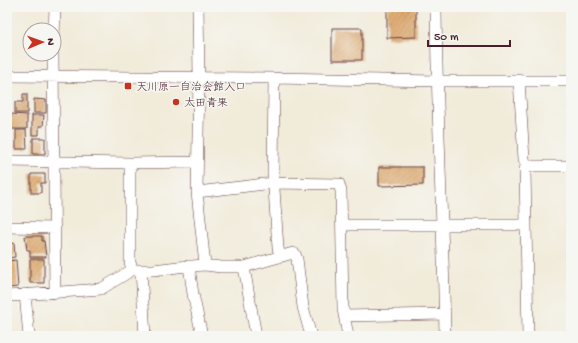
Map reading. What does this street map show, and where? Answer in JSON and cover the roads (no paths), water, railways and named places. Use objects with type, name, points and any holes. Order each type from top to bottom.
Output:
[{"type":"street","points":[[54,22],[55,7]]},
{"type":"street","points":[[198,7],[196,162],[197,192],[205,265]]},
{"type":"street","points":[[436,7],[445,336]]},
{"type":"street","points":[[53,62],[55,293]]},
{"type":"street","points":[[7,76],[571,81]]},
{"type":"street","points":[[274,78],[273,183],[280,256]]},
{"type":"street","points":[[519,80],[524,159],[527,167],[525,172],[528,336]]},
{"type":"street","points":[[7,161],[130,163],[196,162]]},
{"type":"street","points":[[130,163],[130,262],[136,270],[145,336]]},
{"type":"street","points":[[527,167],[571,166]]},
{"type":"street","points":[[197,192],[273,183],[339,184],[342,190],[344,316],[348,336]]},
{"type":"street","points":[[342,226],[526,225]]},
{"type":"street","points":[[7,227],[55,228]]},
{"type":"street","points":[[7,296],[100,289],[136,270],[205,265],[244,267],[292,253],[296,254],[297,256],[301,292],[311,336]]},
{"type":"street","points":[[189,266],[202,336]]},
{"type":"street","points":[[244,267],[256,336]]},
{"type":"street","points":[[25,294],[29,336]]},
{"type":"street","points":[[344,316],[444,314]]},
{"type":"place","name":"天川原一自治会館入口","points":[[128,86]]},
{"type":"place","name":"太田青果","points":[[176,102]]}]
